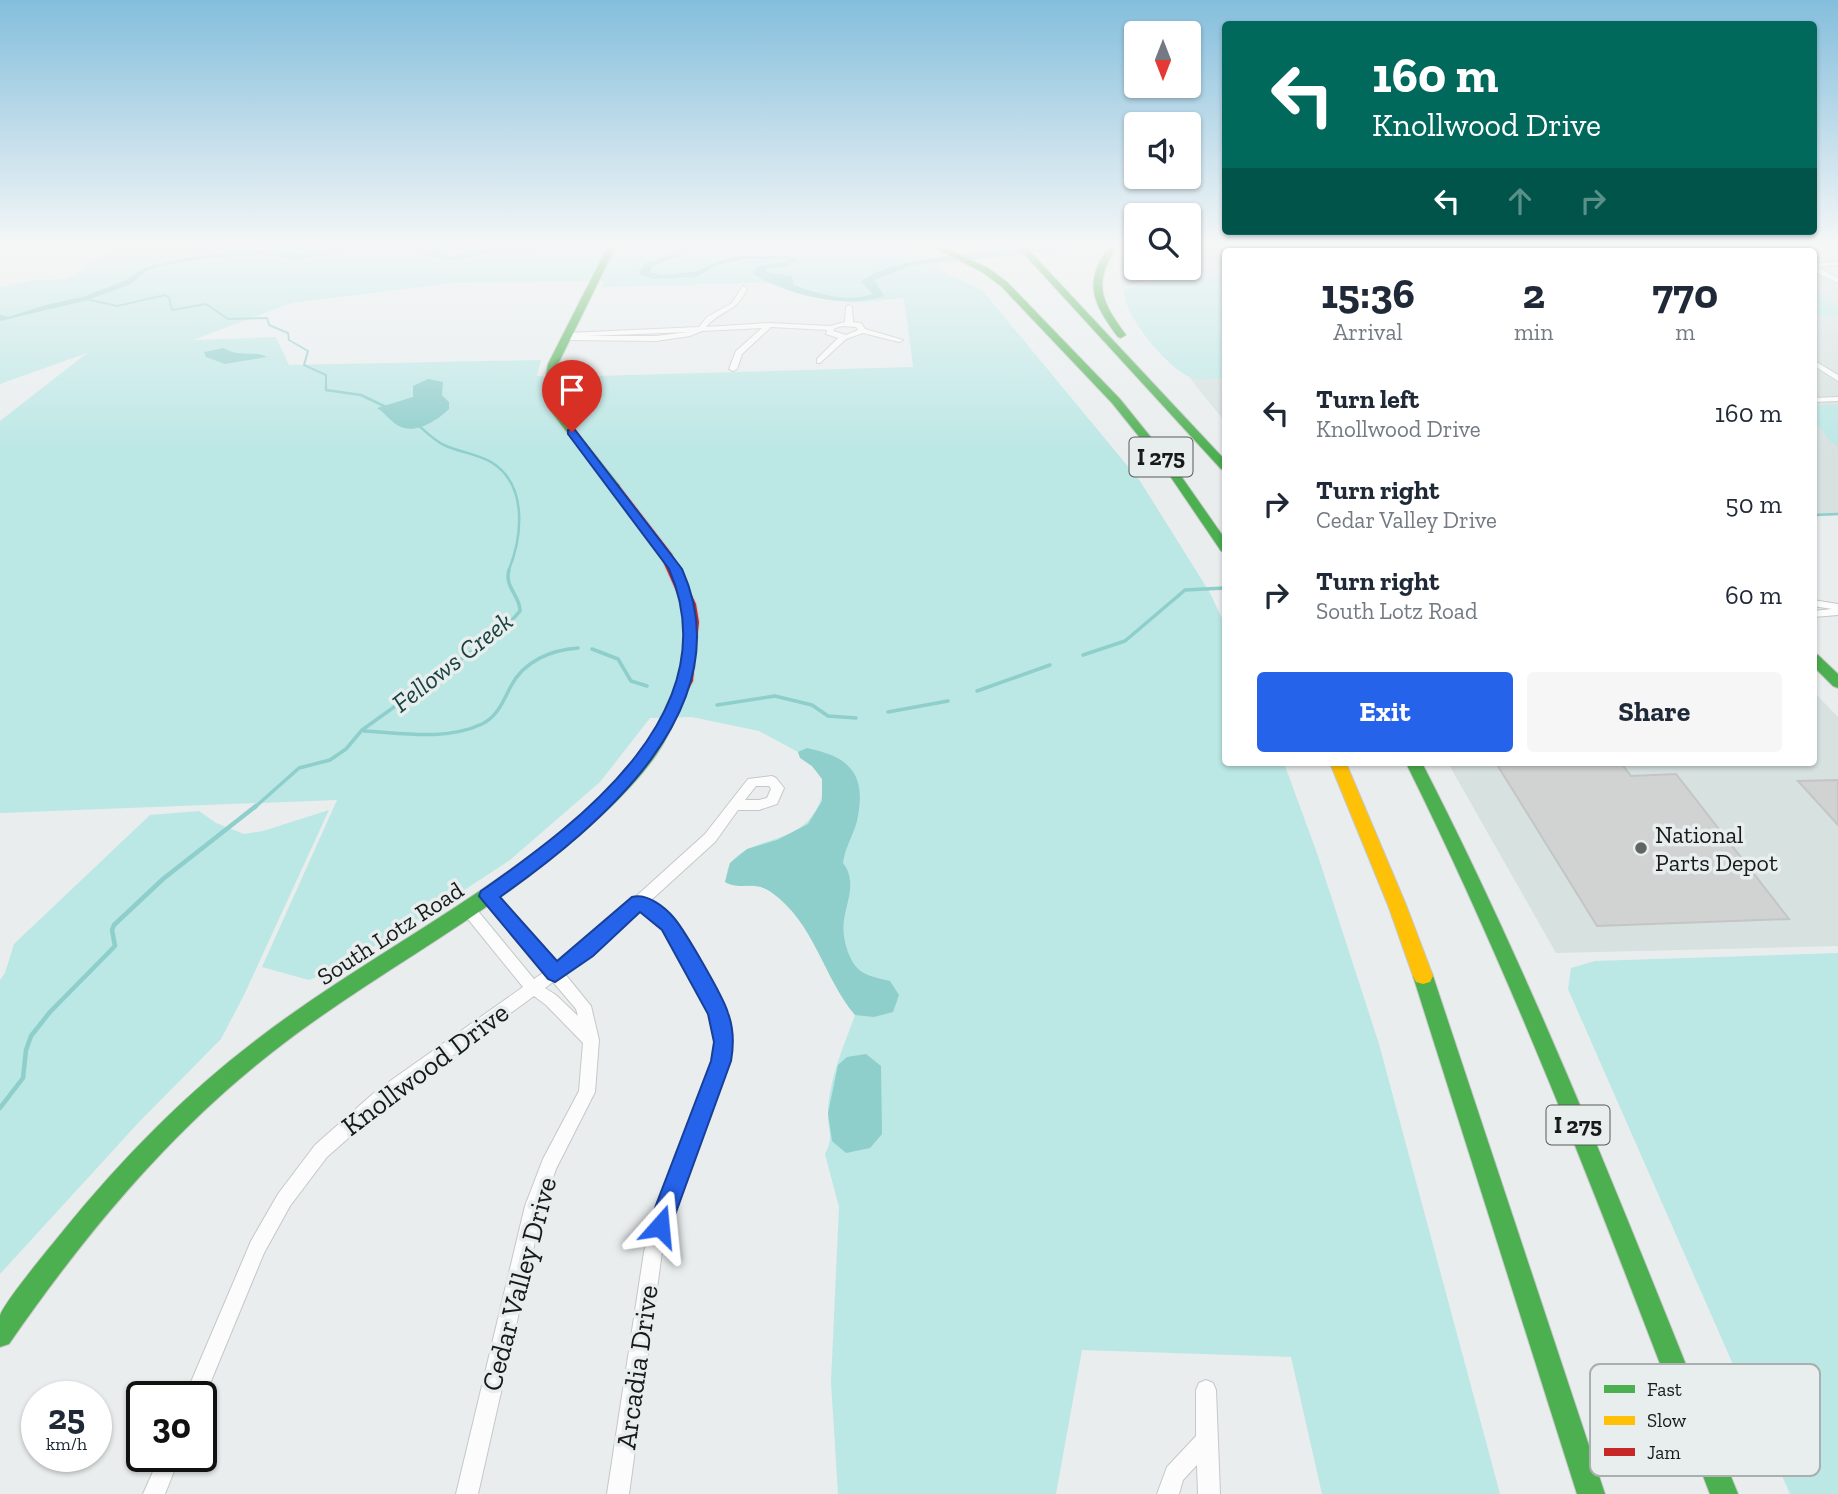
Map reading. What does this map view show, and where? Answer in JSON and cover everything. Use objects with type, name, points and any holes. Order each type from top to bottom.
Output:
[{"type":"main road","name":"South Lotz Road","points":[[0,1335],[55,1258],[103,1200],[162,1137],[211,1091],[286,1030],[488,896],[558,846],[598,810],[633,772],[673,711],[689,661],[692,636],[687,595],[675,569],[554,409],[550,378],[553,364],[577,314]]},
{"type":"main road","name":"I 275","points":[[1032,314],[1116,401],[1170,468],[1222,544]]},
{"type":"main road","name":"I 275","points":[[1084,314],[1222,463]]},
{"type":"main road","points":[[1104,314],[1194,423],[1209,448]]},
{"type":"main road","points":[[1817,663],[1838,683]]},
{"type":"main road","points":[[1339,766],[1435,1010],[1591,1494]]},
{"type":"main road","name":"I 275","points":[[1416,766],[1462,854],[1516,973],[1672,1364]]},
{"type":"main road","name":"I 275","points":[[1717,1476],[1724,1494]]},
{"type":"street","points":[[566,336],[690,335],[720,314]]},
{"type":"street","points":[[849,314],[849,324]]},
{"type":"street","points":[[701,329],[769,325],[830,328],[849,324],[858,325],[862,331],[899,340]]},
{"type":"street","points":[[733,369],[739,353],[769,325]]},
{"type":"street","points":[[830,328],[831,334],[844,337],[854,336],[862,331]]},
{"type":"street","points":[[820,361],[844,337]]},
{"type":"street","points":[[1817,365],[1838,379]]},
{"type":"street","points":[[1817,400],[1838,399]]},
{"type":"street","points":[[1817,604],[1838,610]]},
{"type":"street","points":[[1817,613],[1838,610]]},
{"type":"street","name":"Knollwood Drive","points":[[201,1381],[257,1247],[306,1169],[358,1116],[586,950],[710,838],[737,805]]},
{"type":"street","name":"Cedar Valley Drive","points":[[467,1494],[534,1206],[550,1165],[587,1092],[590,1040],[583,1006],[488,896]]},
{"type":"street","name":"Arcadia Drive","points":[[618,1494],[656,1239],[666,1204],[721,1061],[724,1042],[718,1013],[669,925],[657,913],[639,903]]},
{"type":"street","points":[[468,909],[532,987],[551,1000],[590,1040]]},
{"type":"street","points":[[1206,1390],[1209,1494]]},
{"type":"street","points":[[1168,1494],[1174,1474],[1206,1440]]},
{"type":"street","points":[[154,1494],[163,1472]]},
{"type":"shaded area","points":[[0,314],[263,314],[193,340],[276,337],[289,365],[541,360],[537,376],[559,377],[913,367],[906,314],[1002,314],[1140,481],[1210,593],[1222,619],[1222,766],[1285,766],[1318,856],[1379,1044],[1500,1494],[1322,1494],[1291,1357],[1082,1350],[1056,1494],[838,1494],[831,1382],[839,1207],[825,1154],[830,1137],[828,1112],[831,1087],[855,1015],[798,919],[786,905],[765,888],[737,886],[725,882],[731,862],[740,853],[797,830],[807,821],[816,810],[822,795],[823,783],[817,771],[798,752],[759,731],[692,717],[650,718],[600,782],[510,860],[411,925],[329,972],[309,980],[262,967],[337,800],[0,813],[0,421],[87,353],[0,384]]},
{"type":"shaded area","points":[[31,314],[0,321],[0,315],[8,317]]},
{"type":"shaded area","points":[[1131,314],[1222,314],[1222,378],[1192,378],[1182,373],[1148,339]]},
{"type":"shaded area","points":[[1817,314],[1838,314],[1838,515],[1817,516]]},
{"type":"shaded area","points":[[1817,314],[1838,314],[1838,316],[1817,316]]},
{"type":"shaded area","points":[[224,348],[235,353],[267,357],[225,364],[206,357],[204,352]]},
{"type":"shaded area","points":[[1189,377],[1222,377],[1222,418]]},
{"type":"shaded area","points":[[428,379],[443,382],[442,395],[449,402],[449,409],[433,422],[412,429],[405,428],[377,408],[413,397],[413,386]]},
{"type":"shaded area","points":[[1817,405],[1838,405],[1838,446],[1831,442],[1817,423]]},
{"type":"shaded area","points":[[1817,695],[1838,717],[1838,946],[1556,953],[1450,766],[1817,766]]},
{"type":"shaded area","points":[[807,748],[845,763],[857,780],[860,805],[843,863],[850,884],[844,934],[847,950],[854,964],[870,976],[890,981],[899,995],[893,1012],[874,1017],[855,1015],[798,919],[786,905],[765,888],[737,886],[725,882],[730,863],[747,849],[777,840],[808,824],[822,801],[822,779],[812,766],[800,758],[798,752]]},
{"type":"shaded area","points":[[329,810],[221,1039],[139,1122],[0,1274],[0,980],[5,973],[14,944],[150,815],[199,811],[216,823],[244,834],[263,831]]},
{"type":"shaded area","points":[[1838,953],[1838,1494],[1790,1494],[1782,1476],[1820,1476],[1820,1364],[1733,1364],[1568,989],[1571,968],[1595,961]]},
{"type":"shaded area","points":[[866,1054],[881,1066],[882,1134],[870,1148],[846,1153],[832,1141],[828,1113],[838,1065],[847,1057]]},
{"type":"building","name":"National Parts Depot","points":[[1498,766],[1623,766],[1631,776],[1676,774],[1789,919],[1597,926]]},
{"type":"building","points":[[1838,780],[1838,825],[1798,781]]},
{"type":"waterway","name":"Fellows Creek","points":[[220,314],[228,319],[267,318],[269,325],[288,333],[289,340],[308,351],[304,365],[326,375],[326,390],[361,395],[386,407]]},
{"type":"waterway","name":"Fellows Creek","points":[[418,425],[444,445],[491,462],[512,484],[517,498],[519,528],[508,572]]},
{"type":"waterway","points":[[1817,515],[1838,514]]},
{"type":"waterway","name":"Fellows Creek","points":[[254,808],[299,768],[330,760],[346,749],[362,730],[506,627],[520,611],[518,600],[510,586],[509,570]]},
{"type":"waterway","points":[[1083,655],[1125,641],[1185,590],[1222,588]]},
{"type":"waterway","points":[[364,731],[439,734],[454,733],[482,724],[488,721],[503,703],[523,670],[548,654],[578,648]]},
{"type":"waterway","points":[[592,649],[618,659],[631,681],[647,686]]},
{"type":"waterway","points":[[977,691],[1050,665]]},
{"type":"waterway","points":[[717,705],[775,696],[812,705],[828,716],[856,718]]},
{"type":"waterway","points":[[888,712],[948,701]]},
{"type":"waterway","name":"Fellows Creek","points":[[0,1108],[23,1078],[26,1050],[31,1036],[50,1012],[115,946],[112,930],[114,925],[163,879],[256,806]]},
{"type":"traffic: fast","points":[[578,314],[553,364],[550,382],[554,409],[614,486]]},
{"type":"traffic: fast","points":[[1032,314],[1116,401],[1170,468],[1222,544]]},
{"type":"traffic: fast","points":[[1083,314],[1222,464]]},
{"type":"traffic: fast","points":[[1106,314],[1121,335]]},
{"type":"traffic: fast","points":[[1817,662],[1838,683]]},
{"type":"traffic: fast","points":[[0,1335],[88,1218],[188,1111],[263,1047],[513,879],[553,848],[638,767],[660,735],[680,692]]},
{"type":"traffic: fast","points":[[1416,766],[1501,941],[1578,1124],[1673,1364]]},
{"type":"traffic: fast","points":[[1423,976],[1591,1494]]},
{"type":"traffic: fast","points":[[1717,1476],[1724,1494]]},
{"type":"traffic: slow","points":[[1339,766],[1397,905],[1423,976]]},
{"type":"traffic: jam","points":[[614,486],[666,554],[689,604],[692,622],[686,681],[680,692]]},
{"type":"place","name":"National Parts Depot","points":[[1641,848]]},
{"type":"route","points":[[572,432],[664,551],[682,582],[692,622],[689,661],[673,711],[649,751],[618,790],[551,852],[488,896],[555,973],[586,950],[639,903],[657,913],[669,925],[718,1013],[724,1042],[721,1061],[660,1226]]}]
